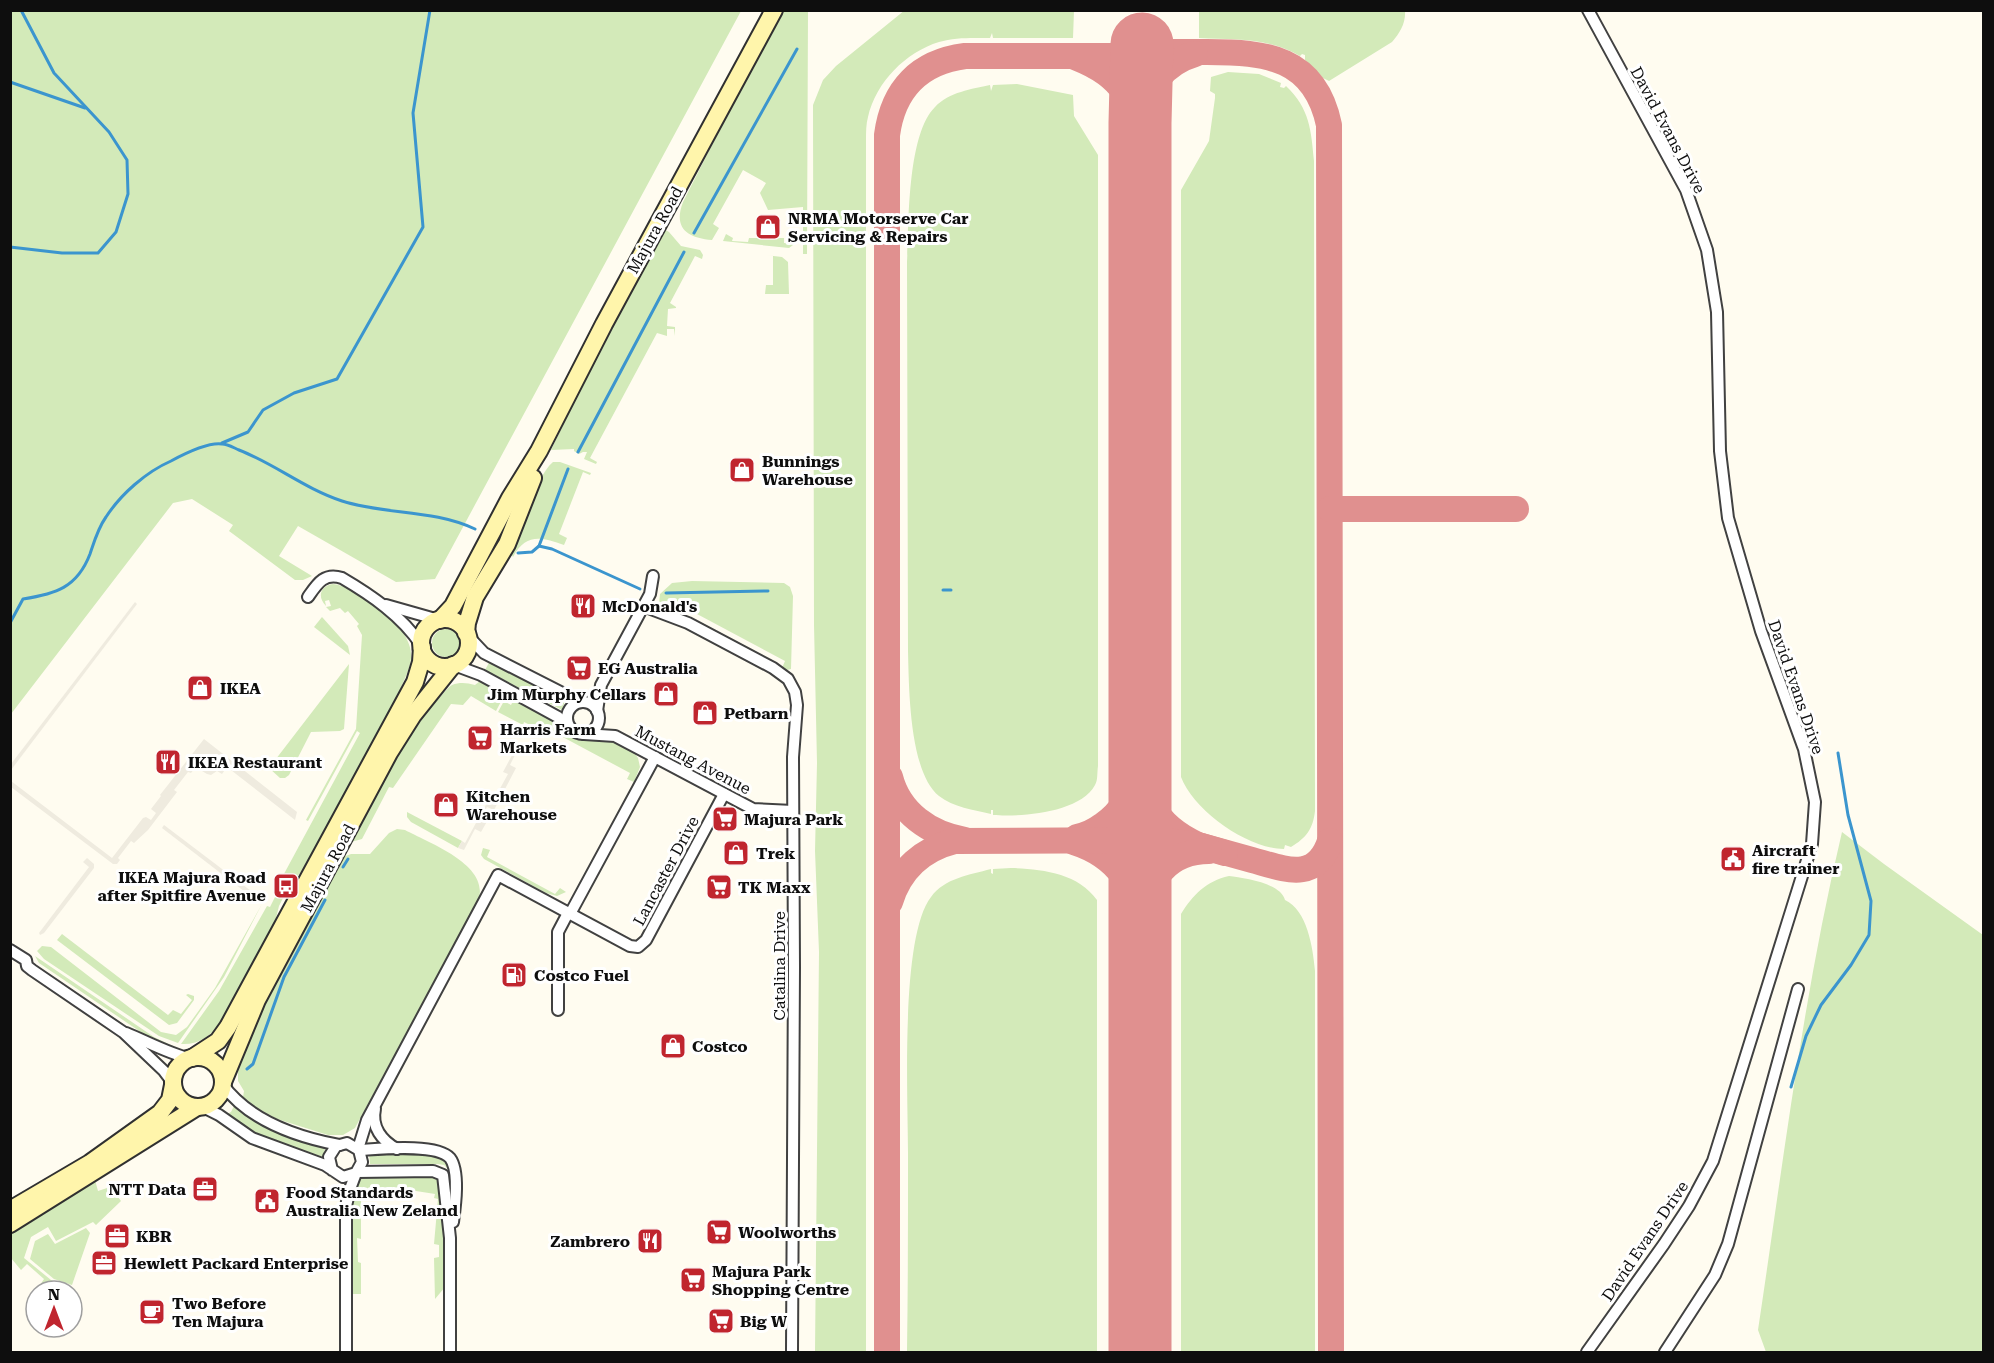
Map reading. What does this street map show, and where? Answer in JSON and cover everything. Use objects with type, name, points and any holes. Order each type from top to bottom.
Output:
[{"type":"main road","name":"Majura Road","points":[[440,620],[453,606],[510,498],[539,451],[604,324],[774,10]]},
{"type":"main road","name":"Majura Road","points":[[467,635],[467,623],[475,597],[510,536],[537,468],[539,451]]},
{"type":"main road","points":[[440,620],[456,622],[467,635],[466,654],[454,665],[433,664],[424,655],[422,638],[427,628],[440,620]]},
{"type":"main road","name":"Majura Road","points":[[191,1059],[213,1045],[228,1027],[415,682],[421,662],[422,646]]},
{"type":"main road","name":"Majura Road","points":[[223,1084],[257,1000],[389,753],[413,715],[454,665]]},
{"type":"main road","points":[[10,1210],[90,1163],[160,1113],[169,1102],[178,1068],[191,1059],[203,1058],[213,1063],[220,1072],[223,1084],[216,1099],[10,1224]]},
{"type":"main road","points":[[173,1084],[181,1101],[200,1107]]},
{"type":"street","name":"David Evans Drive","points":[[1587,1353],[1689,1206],[1713,1161],[1812,844],[1815,802],[1804,749],[1761,632],[1728,518],[1720,451],[1717,312],[1707,250],[1686,190],[1588,10]]},
{"type":"street","points":[[308,597],[320,581],[328,577],[335,576],[345,580],[378,602],[408,627],[422,646]]},
{"type":"street","points":[[570,728],[567,722],[568,712],[573,705],[581,702],[601,685],[644,606],[651,588],[652,576]]},
{"type":"street","points":[[378,602],[440,620]]},
{"type":"street","name":"Catalina Drive","points":[[644,606],[697,627],[778,671],[791,681],[796,700],[793,757],[792,1353]]},
{"type":"street","points":[[467,635],[484,652],[581,702],[589,703],[598,712]]},
{"type":"street","points":[[454,665],[481,675],[558,717],[576,732],[585,734],[596,727],[599,720],[601,685]]},
{"type":"street","name":"Mustang Avenue","points":[[598,712],[615,736]]},
{"type":"street","name":"Mustang Avenue","points":[[585,734],[615,736],[756,810],[793,811]]},
{"type":"street","points":[[558,1010],[558,932],[655,757]]},
{"type":"street","name":"Lancaster Drive","points":[[376,1104],[498,875],[632,947],[643,944],[724,794]]},
{"type":"street","points":[[10,950],[26,960],[27,966],[32,970],[123,1032],[165,1071],[173,1084]]},
{"type":"street","points":[[1665,1353],[1715,1275],[1728,1244],[1798,989]]},
{"type":"street","points":[[123,1032],[165,1052],[191,1059]]},
{"type":"street","points":[[223,1084],[235,1099],[264,1120],[286,1129],[340,1144],[351,1144],[359,1149],[435,1150],[444,1154],[450,1159],[455,1175],[454,1215],[450,1238]]},
{"type":"street","points":[[346,1206],[329,1162],[330,1155],[367,1120],[376,1104]]},
{"type":"street","points":[[376,1104],[374,1116],[376,1129],[386,1142],[398,1149]]},
{"type":"street","points":[[200,1107],[219,1115],[248,1136],[325,1165],[343,1176],[357,1173],[433,1171],[441,1173],[450,1238],[450,1353]]},
{"type":"street","points":[[346,1353],[346,1206],[350,1189],[362,1162],[359,1149],[367,1120]]},
{"type":"green space","points":[[905,10],[1074,11],[1073,38],[993,38],[992,33],[990,38],[951,39],[939,42],[915,53],[894,70],[878,92],[867,120],[866,1352],[815,1352],[819,952],[815,851],[817,763],[814,625],[813,105],[823,80],[836,66]]},
{"type":"green space","points":[[1405,10],[1405,19],[1402,28],[1392,42],[1329,81],[1305,60],[1305,55],[1300,56],[1275,45],[1263,42],[1199,38],[1199,11]]},
{"type":"green space","points":[[10,11],[741,11],[435,579],[396,582],[298,526],[279,556],[312,576],[303,580],[295,580],[229,531],[233,525],[192,499],[173,503],[11,714]]},
{"type":"green space","points":[[780,11],[808,11],[807,254],[803,254],[803,207],[768,210],[760,193],[766,183],[743,170],[713,224],[719,228],[712,240],[689,234],[681,225],[680,219],[683,202]]},
{"type":"green space","points":[[1228,72],[1259,74],[1281,83],[1280,87],[1286,86],[1300,103],[1308,120],[1314,161],[1315,811],[1313,823],[1305,836],[1291,847],[1285,845],[1284,849],[1255,843],[1224,826],[1198,803],[1181,777],[1181,190],[1209,141],[1215,98],[1215,94],[1210,91],[1211,77]]},
{"type":"green space","points":[[1017,84],[1073,95],[1074,116],[1098,155],[1098,766],[1095,785],[1077,802],[1034,814],[993,815],[993,810],[991,814],[964,808],[939,796],[929,784],[916,749],[910,706],[908,651],[907,262],[911,180],[919,138],[926,120],[935,107],[954,95],[990,85],[991,91],[993,85]]},
{"type":"green space","points":[[662,228],[669,232],[681,246],[700,250],[703,255],[702,259],[695,256],[670,303],[676,308],[668,309],[667,326],[675,327],[675,336],[674,329],[667,329],[667,336],[657,333],[590,458],[597,462],[596,464],[584,459],[587,452],[579,454],[574,449],[551,450],[573,403],[570,400]]},
{"type":"green space","points":[[726,234],[733,238],[732,241],[748,242],[749,238],[784,238],[784,243],[793,243],[793,245],[789,248],[723,241]]},
{"type":"green space","points":[[765,255],[782,257],[788,262],[789,294],[765,294],[766,285],[773,285],[773,256]]},
{"type":"green space","points":[[553,462],[560,462],[591,473],[590,475],[583,472],[559,534],[567,538],[564,545],[541,539],[529,541],[518,549],[513,557],[511,554],[534,492],[546,469]]},
{"type":"green space","points":[[692,581],[784,583],[790,587],[793,596],[791,669],[782,668],[785,661],[682,606],[678,612],[665,608],[659,603],[660,594],[672,583]]},
{"type":"green space","points":[[333,584],[361,595],[404,628],[402,631],[410,647],[411,660],[400,690],[304,869],[291,883],[286,881],[283,888],[278,885],[360,733],[357,731],[308,821],[306,820],[356,729],[362,635],[357,626],[359,624],[348,611],[345,613],[340,608],[330,611],[326,607],[331,606],[329,600],[325,601],[326,606],[323,603],[321,592],[325,587]]},
{"type":"green space","points":[[322,617],[348,646],[350,655],[314,627]]},
{"type":"green space","points":[[446,629],[456,633],[460,643],[456,653],[446,657],[436,653],[432,643],[436,633]]},
{"type":"green space","points":[[490,661],[565,701],[562,710],[485,670]]},
{"type":"green space","points":[[349,664],[344,729],[311,732],[289,775],[280,778],[269,768]]},
{"type":"green space","points":[[480,681],[505,694],[496,711],[471,696],[463,705],[451,704],[393,788],[389,787],[362,839],[351,842],[412,730],[452,685],[463,683],[475,685]]},
{"type":"green space","points":[[514,699],[560,723],[575,738],[607,737],[633,751],[640,767],[634,782],[627,779],[630,773],[541,725],[538,729],[524,722],[523,725],[498,712],[504,701],[511,705]]},
{"type":"green space","points":[[407,812],[462,841],[458,848],[411,822],[407,817]]},
{"type":"green space","points":[[397,829],[405,830],[441,848],[466,865],[475,875],[479,886],[479,898],[355,1128],[343,1135],[328,1135],[277,1119],[243,1097],[244,1091],[238,1081],[238,1070],[260,1012],[343,857],[351,854],[370,854],[389,833]]},
{"type":"green space","points":[[1842,832],[1983,935],[1983,1352],[1766,1352],[1758,1330],[1805,1018]]},
{"type":"green space","points":[[483,848],[490,850],[487,857],[555,894],[560,888],[566,892],[557,896],[546,893],[484,859],[481,855]]},
{"type":"green space","points":[[991,869],[993,874],[993,869],[1047,871],[1070,878],[1089,891],[1097,900],[1097,1352],[907,1352],[907,1058],[910,981],[914,946],[921,917],[931,897],[943,885],[966,875]]},
{"type":"green space","points":[[1229,876],[1261,882],[1277,889],[1285,900],[1299,912],[1308,930],[1313,951],[1315,971],[1315,1352],[1181,1352],[1181,914],[1190,901],[1207,885]]},
{"type":"green space","points":[[279,889],[286,892],[279,906],[274,926],[221,1022],[204,1039],[181,1044],[219,991]]},
{"type":"green space","points":[[262,904],[224,977],[178,1043],[159,1036],[44,959],[37,951],[42,946],[51,947],[161,1032],[176,1035],[187,1027],[215,988]]},
{"type":"green space","points":[[62,934],[168,1015],[173,1010],[181,1014],[192,1000],[186,995],[194,996],[194,1000],[177,1023],[169,1025],[57,940]]},
{"type":"green space","points":[[35,956],[154,1037],[173,1046],[172,1048],[151,1039],[39,963]]},
{"type":"green space","points":[[234,1106],[267,1126],[325,1147],[324,1157],[253,1133],[227,1114]]},
{"type":"green space","points":[[369,1153],[424,1154],[443,1161],[450,1168],[438,1164],[370,1164]]},
{"type":"green space","points":[[430,1175],[439,1181],[445,1220],[445,1287],[435,1299],[434,1258],[439,1257],[439,1245],[434,1244],[438,1199],[434,1198],[435,1194],[416,1191],[361,1192],[361,1239],[357,1238],[358,1262],[361,1263],[361,1294],[351,1294],[352,1195],[356,1182],[360,1177]]},
{"type":"green space","points":[[95,1180],[98,1191],[116,1185],[123,1193],[118,1197],[121,1201],[96,1225],[93,1222],[56,1241],[48,1227],[31,1237],[24,1258],[50,1279],[44,1279],[27,1264],[21,1270],[11,1258],[10,1231]]},
{"type":"green space","points":[[86,1228],[90,1233],[74,1279],[54,1279],[30,1259],[35,1241],[48,1234],[55,1244]]},
{"type":"shaded area","points":[[135,602],[137,604],[11,770],[11,764]]},
{"type":"shaded area","points":[[204,739],[297,812],[295,820],[227,767],[222,774],[217,771],[211,775],[202,771],[207,765],[201,760],[174,790],[177,792],[148,830],[134,843],[131,841],[118,858],[120,860],[117,864],[113,864],[11,787],[11,781],[112,858],[143,818],[151,820],[156,813],[151,809],[160,795]]},
{"type":"shaded area","points":[[518,744],[520,745],[510,765],[516,768],[494,810],[487,807],[483,814],[489,818],[481,832],[475,829],[464,850],[458,848],[462,841],[465,843],[488,801],[492,803],[508,774],[503,772]]},
{"type":"shaded area","points":[[164,825],[255,894],[253,898],[162,828]]},
{"type":"shaded area","points":[[87,858],[94,864],[94,868],[44,933],[40,935],[39,933],[89,867],[83,862]]},
{"type":"waterway","points":[[10,247],[62,253],[98,253],[116,232],[128,194],[127,160],[109,132],[54,73],[21,10]]},
{"type":"waterway","points":[[222,443],[248,432],[263,410],[294,393],[337,379],[423,227],[413,113],[430,10]]},
{"type":"waterway","points":[[694,233],[797,49]]},
{"type":"waterway","points":[[10,82],[85,108]]},
{"type":"waterway","points":[[578,452],[684,252]]},
{"type":"waterway","points":[[10,623],[23,599],[55,592],[79,575],[103,521],[119,500],[135,485],[152,471],[189,452],[210,445],[231,446],[315,490],[342,501],[443,518],[475,529]]},
{"type":"waterway","points":[[539,546],[568,469]]},
{"type":"waterway","points":[[518,553],[532,552],[539,546],[552,549],[640,589]]},
{"type":"waterway","points":[[943,590],[951,590]]},
{"type":"waterway","points":[[666,593],[768,591]]},
{"type":"waterway","points":[[1791,1087],[1806,1036],[1821,1005],[1851,965],[1869,935],[1871,901],[1848,815],[1838,753]]},
{"type":"waterway","points":[[343,867],[348,859]]},
{"type":"waterway","points":[[247,1069],[253,1064],[284,977],[325,900]]},
{"type":"taxiway","points":[[1142,52],[1229,52],[1268,57],[1285,63],[1300,72],[1312,85],[1322,102],[1329,125],[1331,1352]]},
{"type":"taxiway","points":[[1140,123],[1146,100],[1157,80],[1173,64],[1195,54]]},
{"type":"taxiway","points":[[887,1352],[887,135],[890,119],[895,104],[911,80],[934,64],[949,59],[965,56],[1142,56]]},
{"type":"taxiway","points":[[1077,58],[1107,74],[1125,93],[1135,119],[1140,152]]},
{"type":"taxiway","points":[[1330,509],[1516,509]]},
{"type":"taxiway","points":[[1077,837],[1103,825],[1117,813],[1128,798],[1139,764],[1141,689]]},
{"type":"taxiway","points":[[1141,746],[1143,779],[1152,806],[1160,817],[1182,837],[1198,845],[1276,867],[1298,870],[1317,863],[1330,841]]},
{"type":"taxiway","points":[[890,777],[901,801],[918,820],[940,833],[965,840]]},
{"type":"taxiway","points":[[890,902],[894,890],[914,862],[933,849],[955,841],[1160,840],[1198,845],[1225,853]]},
{"type":"taxiway","points":[[1074,842],[1103,856],[1124,876],[1136,903],[1140,935]]},
{"type":"taxiway","points":[[1140,917],[1149,891],[1162,870],[1182,856],[1209,851]]},
{"type":"runway","points":[[1140,1352],[1140,123],[1142,44]]},
{"type":"place","name":"NRMA Motorserve Car Servicing & Repairs","points":[[768,227]]},
{"type":"place","name":"Bunnings Warehouse","points":[[742,470]]},
{"type":"place","name":"McDonald's","points":[[583,606]]},
{"type":"place","name":"EG Australia","points":[[579,668]]},
{"type":"place","name":"IKEA","points":[[200,688]]},
{"type":"place","name":"Jim Murphy Cellars","points":[[666,694]]},
{"type":"place","name":"Petbarn","points":[[705,713]]},
{"type":"place","name":"Harris Farm Markets","points":[[480,738]]},
{"type":"place","name":"IKEA Restaurant","points":[[168,762]]},
{"type":"place","name":"Kitchen Warehouse","points":[[446,805]]},
{"type":"place","name":"Majura Park","points":[[725,819]]},
{"type":"place","name":"Trek","points":[[736,853]]},
{"type":"place","name":"Aircraft fire trainer","points":[[1733,859]]},
{"type":"place","name":"IKEA Majura Road after Spitfire Avenue","points":[[286,886]]},
{"type":"place","name":"TK Maxx","points":[[719,887]]},
{"type":"place","name":"Costco Fuel","points":[[514,975]]},
{"type":"place","name":"Costco","points":[[673,1046]]},
{"type":"place","name":"NTT Data","points":[[205,1189]]},
{"type":"place","name":"Food Standards Australia New Zeland","points":[[267,1201]]},
{"type":"place","name":"Woolworths","points":[[719,1232]]},
{"type":"place","name":"KBR","points":[[117,1236]]},
{"type":"place","name":"Zambrero","points":[[650,1241]]},
{"type":"place","name":"Hewlett Packard Enterprise","points":[[104,1263]]},
{"type":"place","name":"Majura Park Shopping Centre","points":[[693,1280]]},
{"type":"place","name":"Two Before Ten Majura","points":[[152,1312]]},
{"type":"place","name":"Big W","points":[[721,1321]]}]
